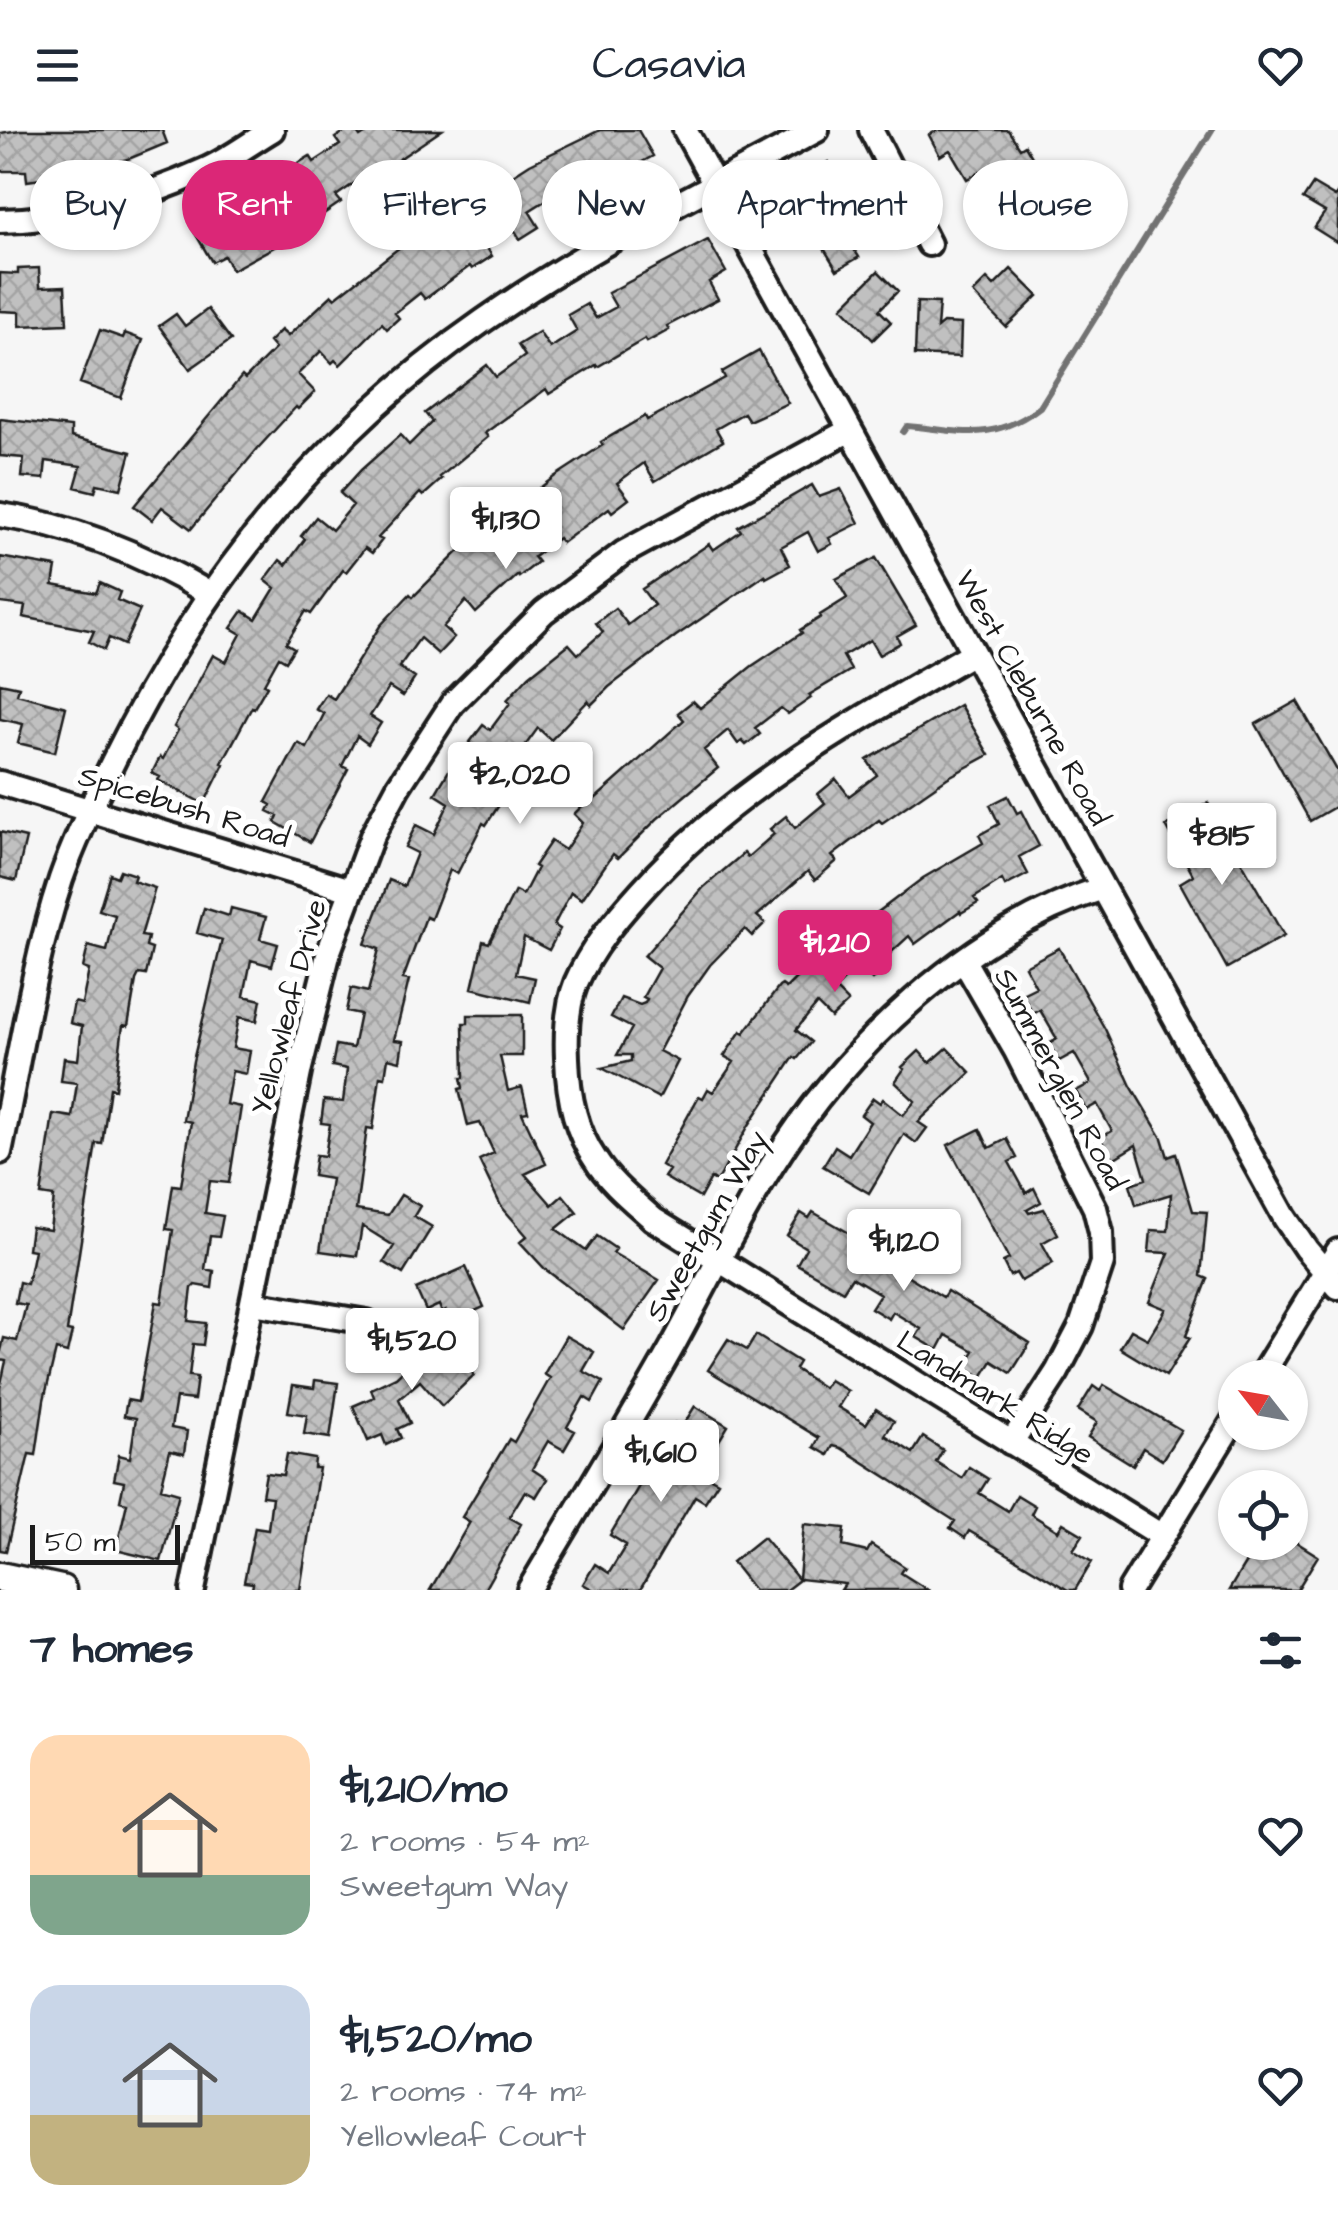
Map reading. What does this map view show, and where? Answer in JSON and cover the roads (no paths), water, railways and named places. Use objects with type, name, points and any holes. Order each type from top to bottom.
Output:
[{"type":"main road","points":[[0,1577],[61,1590]]},
{"type":"street","points":[[0,220],[100,207],[139,196],[208,169],[272,130]]},
{"type":"street","name":"West Cleburne Road","points":[[685,130],[702,161]]},
{"type":"street","points":[[761,160],[817,130]]},
{"type":"street","points":[[871,130],[886,160]]},
{"type":"street","points":[[0,1152],[10,1049],[62,876],[142,702],[234,558],[345,434],[412,376],[482,322],[626,230],[702,192]]},
{"type":"street","name":"West Cleburne Road","points":[[751,250],[1285,1218],[1306,1250],[1334,1269]]},
{"type":"street","name":"Yellowleaf Drive","points":[[193,1590],[300,1068],[329,951],[372,836],[398,787],[452,704],[544,612],[623,554],[850,430]]},
{"type":"street","points":[[0,516],[64,527],[100,539],[173,572],[210,594]]},
{"type":"street","name":"Landmark Ridge","points":[[973,653],[816,744],[724,811],[663,866],[592,950],[574,988],[566,1041],[568,1086],[580,1132],[595,1161],[653,1219],[1162,1536]]},
{"type":"street","name":"Spicebush Road","points":[[0,784],[90,808],[350,890]]},
{"type":"street","name":"Sweetgum Way","points":[[529,1590],[772,1165],[850,1060],[892,1017],[1021,922],[1072,897],[1102,888]]},
{"type":"street","name":"Summerglen Road","points":[[964,961],[1025,1068],[1095,1208],[1101,1232],[1102,1263],[1081,1326],[1057,1372],[1011,1443]]},
{"type":"street","points":[[1272,1360],[1334,1269]]},
{"type":"street","points":[[252,1302],[367,1322]]},
{"type":"street","points":[[1130,1590],[1218,1445]]},
{"type":"waterway","points":[[903,432],[907,426],[961,432],[992,430],[1040,407],[1212,130]]}]
